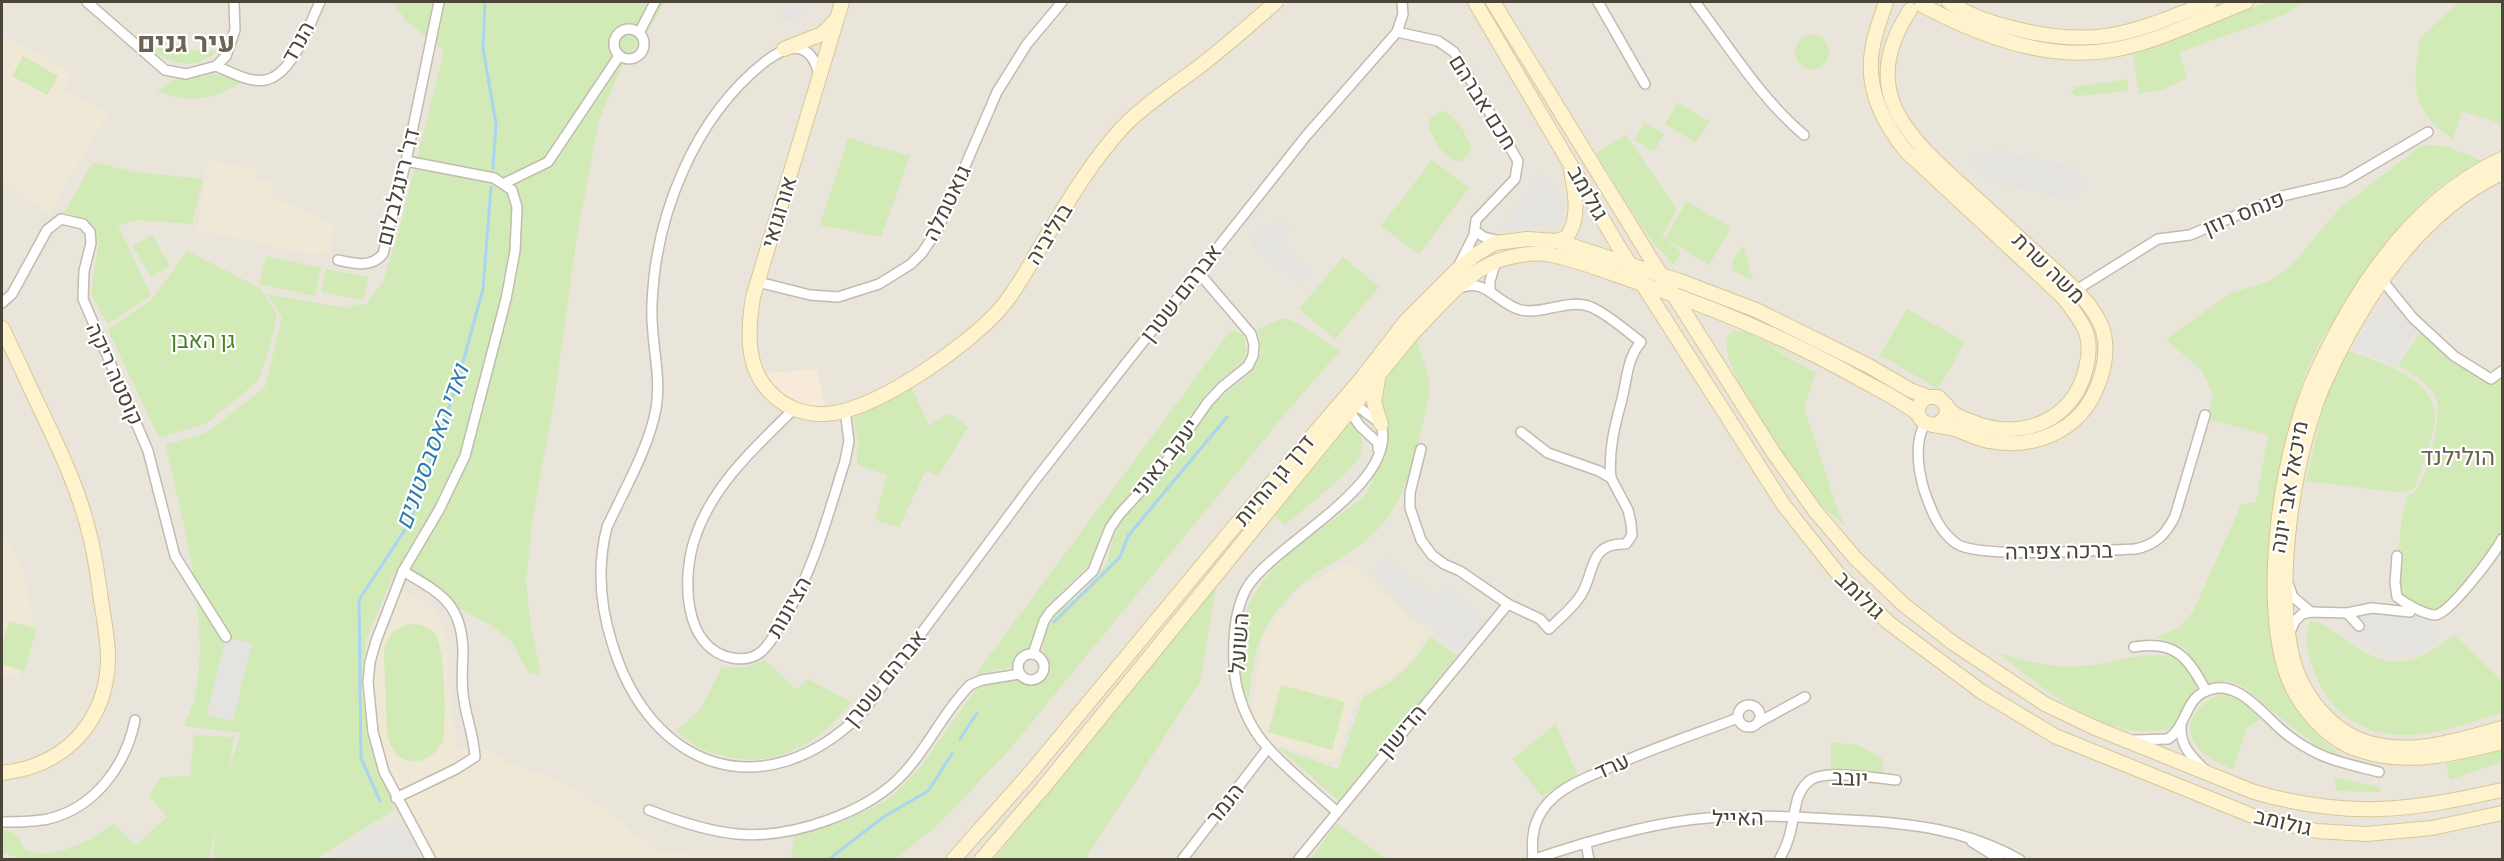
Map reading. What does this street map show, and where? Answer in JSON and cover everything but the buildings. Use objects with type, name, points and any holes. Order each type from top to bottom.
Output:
[{"type":"street","points":[[87,2],[165,70],[186,74],[216,66],[226,56],[234,40],[234,2]]},
{"type":"street","name":"הנרד","points":[[216,66],[246,78],[258,80],[267,80],[279,74],[290,63],[320,2]]},
{"type":"street","name":"דר' רינגלבלום","points":[[338,260],[367,264],[377,261],[383,254],[406,161],[439,2]]},
{"type":"street","points":[[639,33],[655,2]]},
{"type":"street","name":"אורוגואי","points":[[794,409],[783,404],[762,385],[752,356],[750,318],[758,282],[842,2]]},
{"type":"street","name":"גואטמלה","points":[[758,282],[810,295],[838,297],[879,284],[911,264],[922,253],[938,229],[997,92],[1027,44],[1062,2]]},
{"type":"street","name":"בוליביה","points":[[794,409],[826,414],[855,407],[933,365],[977,333],[1014,291],[1085,176],[1124,126],[1151,102],[1234,39],[1276,2]]},
{"type":"street","points":[[1397,32],[1403,14],[1402,2]]},
{"type":"street","name":"גולומב","points":[[1474,2],[1629,263],[1783,504],[1834,570],[1889,623],[1939,662],[2007,709],[2055,736],[2253,816],[2308,830],[2366,834],[2463,823],[2502,813]]},
{"type":"street","name":"גולומב","points":[[1493,2],[1696,333],[1800,490],[1832,531],[1875,578],[1904,605],[1953,643],[2020,689],[2066,715],[2211,776],[2272,798],[2335,810],[2382,810],[2421,807],[2502,790]]},
{"type":"street","points":[[1598,2],[1645,84]]},
{"type":"street","points":[[1695,2],[1764,93],[1791,124],[1804,135]]},
{"type":"street","name":"משה שרת","points":[[1886,2],[1875,35],[1871,53],[1871,68],[1875,95],[1888,128],[1906,151],[2063,297],[2082,324],[2088,342],[2089,356],[2084,377],[2067,406],[2049,419],[2023,430],[2013,430],[1980,425],[1956,416],[1947,408]]},
{"type":"street","points":[[1890,2],[1898,8],[1920,6],[1971,29],[2001,39],[2043,49],[2087,52],[2111,50],[2149,39],[2246,2]]},
{"type":"street","points":[[1949,2],[1976,17],[2007,27],[2045,36],[2087,39],[2109,37],[2145,27],[2210,2]]},
{"type":"street","name":"משה שרת","points":[[1642,284],[1716,311],[1831,363],[1896,399],[1927,421],[1980,439],[2008,444],[2041,440],[2056,434],[2078,417],[2088,405],[2100,382],[2105,357],[2101,325],[2076,290],[1950,175],[1914,140],[1900,121],[1890,93],[1887,69],[1892,46],[1920,6]]},
{"type":"street","points":[[783,49],[822,34],[838,17]]},
{"type":"street","points":[[631,29],[639,33],[644,43],[642,53],[628,60],[619,56],[614,47],[618,34],[631,29]]},
{"type":"street","name":"חכם אברהם","points":[[1397,32],[1438,41],[1454,52],[1516,155],[1519,168],[1515,179],[1478,216],[1474,224],[1475,231],[1456,271]]},
{"type":"street","name":"אברהם שטרן","points":[[783,49],[755,70],[724,104],[682,172],[669,205],[658,249],[651,307],[658,381],[656,410],[644,445],[606,527],[603,540],[600,582],[608,629],[620,667],[635,697],[656,727],[692,753],[706,760],[731,766],[770,765],[810,753],[846,729],[878,694],[1033,483],[1198,272],[1306,136],[1397,32]]},
{"type":"street","points":[[783,49],[797,47],[810,54],[820,77]]},
{"type":"street","points":[[505,183],[548,162],[619,56]]},
{"type":"street","name":"פנחס רוזן","points":[[2063,297],[2157,239],[2190,235],[2283,196],[2343,182],[2428,132]]},
{"type":"street","points":[[1557,241],[1566,238],[1575,219],[1576,200],[1569,159]]},
{"type":"street","name":"מיכאל אבי יונה","points":[[2501,736],[2449,754],[2413,759],[2377,755],[2355,749],[2335,738],[2312,716],[2288,677],[2279,641],[2276,557],[2289,464],[2307,395],[2318,369],[2353,305],[2401,237],[2444,196],[2484,167],[2502,159]]},
{"type":"street","points":[[406,161],[483,176],[505,183],[515,197],[518,229],[507,299],[487,378],[459,471],[403,571],[370,662],[369,682],[373,732],[384,772],[431,860]]},
{"type":"street","name":"מיכאל אבי יונה","points":[[2501,736],[2424,747],[2396,747],[2358,739],[2341,730],[2329,720],[2309,695],[2298,674],[2290,641],[2287,563],[2292,508],[2299,468],[2317,401],[2346,340],[2383,281],[2409,247],[2432,223],[2489,179],[2502,173]]},
{"type":"street","name":"קוסטה ריקה","points":[[2,303],[12,294],[47,230],[54,223],[61,219],[83,224],[90,232],[91,243],[83,278],[83,298],[148,451],[175,556],[226,637]]},
{"type":"street","points":[[1475,231],[1484,237],[1505,241]]},
{"type":"street","name":"דרך גן החיות","points":[[981,860],[1043,788],[1349,404],[1405,322],[1456,271],[1486,248],[1505,241],[1527,239],[1557,241],[1660,274]]},
{"type":"street","name":"דרך גן החיות","points":[[953,860],[1349,404],[1379,376],[1412,334],[1478,271],[1496,261],[1521,255],[1546,254],[1569,259],[1642,284]]},
{"type":"street","points":[[1490,292],[1491,276],[1496,261]]},
{"type":"street","name":"יעקב גאוני","points":[[1034,654],[1044,621],[1050,612],[1093,571],[1110,528],[1119,515],[1163,466],[1209,402],[1222,387],[1242,373],[1253,356],[1254,345],[1247,328],[1198,272]]},
{"type":"street","points":[[1660,274],[1756,310],[1850,356],[1910,390],[1928,397],[1941,398],[1947,408],[1946,417],[1927,421],[1920,403],[1928,397]]},
{"type":"street","points":[[2383,281],[2413,318],[2454,356],[2491,379],[2502,371]]},
{"type":"street","points":[[1421,449],[1410,493],[1410,508],[1421,540],[1432,555],[1508,604],[1540,619],[1550,628],[1579,599],[1588,583],[1596,555],[1606,547],[1626,544],[1632,535],[1628,510],[1611,478],[1610,464],[1614,424],[1632,356],[1641,342],[1588,306],[1566,305],[1526,311],[1504,304],[1480,285],[1475,284],[1458,289]]},
{"type":"street","points":[[1696,333],[1701,319],[1716,311]]},
{"type":"street","points":[[2,328],[64,460],[80,504],[95,561],[108,658],[98,705],[84,730],[74,742],[56,756],[39,765],[2,773]]},
{"type":"street","points":[[1379,376],[1374,402],[1381,424]]},
{"type":"street","points":[[1349,404],[1381,424]]},
{"type":"street","points":[[1349,404],[1360,426],[1378,443],[1378,458]]},
{"type":"street","name":"הציונות","points":[[794,409],[742,462],[724,485],[703,518],[695,537],[686,580],[686,594],[692,615],[707,645],[730,658],[747,659],[763,651],[807,579],[845,461],[849,441],[845,410]]},
{"type":"street","name":"ברכה צפירה","points":[[1927,421],[1919,438],[1918,450],[1923,486],[1930,510],[1939,526],[1959,545],[1990,552],[2135,549],[2146,547],[2159,540],[2168,530],[2175,516],[2205,415]]},
{"type":"street","name":"השועל","points":[[1336,811],[1268,748],[1247,716],[1237,688],[1234,653],[1239,607],[1248,588],[1266,563],[1332,513],[1355,491],[1378,458],[1381,424]]},
{"type":"street","points":[[1521,432],[1548,453],[1599,471],[1611,478]]},
{"type":"street","points":[[2397,556],[2395,583],[2397,597],[2406,604],[2435,615],[2441,613],[2462,593],[2498,548],[2502,539]]},
{"type":"street","points":[[2287,563],[2289,588],[2293,597],[2307,609],[2347,613],[2372,608],[2410,612]]},
{"type":"street","points":[[396,798],[456,769],[475,757],[463,691],[463,648],[459,623],[452,606],[441,595],[403,571]]},
{"type":"street","name":"הדישון","points":[[1298,860],[1508,604]]},
{"type":"street","points":[[2290,641],[2290,630],[2307,609]]},
{"type":"street","points":[[2347,613],[2359,626]]},
{"type":"street","points":[[2134,647],[2151,644],[2176,651],[2194,668],[2206,691]]},
{"type":"street","points":[[648,810],[681,823],[738,834],[761,835],[828,821],[859,808],[890,787],[917,758],[970,685],[982,680],[1020,674],[1032,680],[1042,675],[1043,661],[1034,654],[1021,659],[1018,665],[1020,674]]},
{"type":"street","points":[[2118,737],[2161,741],[2176,734],[2192,703],[2206,691],[2223,688],[2236,692],[2249,700],[2289,736],[2321,755],[2379,772]]},
{"type":"street","points":[[1759,722],[1760,713],[1752,705],[1742,707],[1738,718],[1742,725],[1748,727],[1759,722],[1805,698]]},
{"type":"street","name":"ערד","points":[[1532,859],[1533,829],[1548,802],[1560,793],[1581,780],[1629,758],[1738,718]]},
{"type":"street","points":[[2,822],[48,819],[66,813],[94,795],[117,769],[132,735],[135,720]]},
{"type":"street","points":[[2181,726],[2184,747],[2211,776]]},
{"type":"street","name":"הנמר","points":[[1182,860],[1268,748]]},
{"type":"street","name":"יובב","points":[[1779,860],[1791,837],[1794,817],[1804,786],[1813,779],[1825,776],[1896,780]]},
{"type":"street","name":"האייל","points":[[1532,859],[1586,843],[1663,825],[1707,818],[1794,817],[1897,822],[1948,830],[1981,840],[2020,860]]},
{"type":"street","name":"האייל","points":[[1948,830],[2001,860]]},
{"type":"street","points":[[1586,843],[1589,860]]},
{"type":"shaded area","points":[[2,2],[2502,2],[2502,859],[2,859]]},
{"type":"shaded area","points":[[784,2],[813,2],[806,12],[793,20],[783,19]]},
{"type":"shaded area","points":[[2,35],[72,73],[64,89],[108,114],[48,215],[2,178]]},
{"type":"shaded area","points":[[1997,150],[2078,168],[2077,178],[2086,180],[2084,187],[2076,186],[2072,200],[1996,183],[1980,169],[1971,156]]},
{"type":"shaded area","points":[[208,160],[257,169],[256,178],[274,182],[272,197],[335,225],[330,252],[311,255],[197,229]]},
{"type":"shaded area","points":[[1539,171],[1549,180],[1565,206],[1562,224],[1494,233],[1522,202]]},
{"type":"shaded area","points":[[1278,218],[1292,229],[1280,245],[1311,269],[1300,282],[1250,244],[1261,230],[1266,233]]},
{"type":"shaded area","points":[[2387,296],[2419,327],[2395,365],[2352,348]]},
{"type":"shaded area","points":[[817,369],[826,414],[810,413],[762,385],[768,373]]},
{"type":"shaded area","points":[[2,537],[14,551],[25,578],[32,611],[32,642],[20,679],[2,675]]},
{"type":"shaded area","points":[[1388,557],[1434,598],[1445,586],[1485,621],[1459,650],[1373,575]]},
{"type":"shaded area","points":[[1347,561],[1429,634],[1405,667],[1358,695],[1335,763],[1272,744],[1251,716],[1262,643],[1273,620],[1306,586]]},
{"type":"shaded area","points":[[399,588],[435,611],[446,629],[451,710],[458,748],[483,747],[510,764],[555,779],[601,806],[655,850],[719,859],[435,859],[394,788],[376,731],[372,685],[377,646],[389,620]]},
{"type":"shaded area","points":[[2372,608],[2410,612],[2422,617],[2441,635],[2427,650],[2397,657],[2381,654],[2357,639],[2341,618],[2347,613]]},
{"type":"shaded area","points":[[226,637],[252,643],[233,721],[207,715]]},
{"type":"shaded area","points":[[399,819],[422,859],[328,859]]},
{"type":"green space","points":[[393,2],[665,2],[651,26],[623,64],[599,120],[576,242],[555,396],[533,517],[526,581],[531,627],[541,675],[528,672],[510,639],[490,625],[394,573],[366,640],[361,688],[370,745],[396,798],[394,810],[315,859],[213,859],[215,830],[209,859],[25,859],[2,853],[2,830],[14,833],[25,850],[36,853],[71,848],[94,837],[113,824],[136,845],[167,817],[149,796],[160,777],[190,776],[194,735],[234,737],[229,770],[241,733],[184,726],[195,696],[199,665],[197,602],[166,445],[208,432],[265,387],[282,317],[267,294],[345,308],[367,303],[383,282],[400,227],[444,51],[406,21]]},
{"type":"green space","points":[[2269,2],[2305,2],[2284,15],[2179,52],[2187,78],[2164,89],[2139,94],[2133,52]]},
{"type":"green space","points":[[2455,2],[2502,2],[2502,124],[2462,111],[2453,139],[2428,117],[2421,107],[2417,95],[2416,70],[2420,38],[2456,5]]},
{"type":"green space","points":[[1812,35],[1824,40],[1829,52],[1824,64],[1812,69],[1800,64],[1795,52],[1800,40]]},
{"type":"green space","points":[[150,48],[217,51],[200,61],[183,63],[174,62]]},
{"type":"green space","points":[[23,56],[58,76],[47,95],[12,76]]},
{"type":"green space","points":[[214,74],[242,82],[222,93],[200,98],[178,98],[157,91],[175,79]]},
{"type":"green space","points":[[2128,79],[2127,91],[2077,96],[2071,93],[2075,87]]},
{"type":"green space","points":[[1678,103],[1709,121],[1696,143],[1665,124]]},
{"type":"green space","points":[[1442,111],[1457,122],[1468,140],[1471,151],[1462,161],[1456,161],[1446,155],[1429,127],[1430,118]]},
{"type":"green space","points":[[1645,122],[1664,134],[1654,152],[1634,140]]},
{"type":"green space","points":[[1626,135],[1677,210],[1662,236],[1681,252],[1674,265],[1642,226],[1596,153]]},
{"type":"green space","points":[[848,138],[910,156],[881,237],[820,225]]},
{"type":"green space","points":[[2422,145],[2445,146],[2481,160],[2439,187],[2415,210],[2394,235],[2320,342],[2305,375],[2292,416],[2281,463],[2273,514],[2269,564],[2269,612],[2274,654],[2284,688],[2303,719],[2318,736],[2346,759],[2314,744],[2242,685],[2227,681],[2209,685],[2186,649],[2156,637],[2177,629],[2193,612],[2241,505],[2256,502],[2268,435],[2207,419],[2213,395],[2202,371],[2166,339],[2231,293],[2269,281],[2288,269],[2340,208]]},
{"type":"green space","points":[[1432,160],[1469,188],[1419,254],[1381,226]]},
{"type":"green space","points":[[93,162],[135,172],[203,179],[192,224],[137,220],[118,226],[151,295],[108,324],[91,294],[99,242],[86,219],[64,213]]},
{"type":"green space","points":[[1687,201],[1731,228],[1709,265],[1665,238]]},
{"type":"green space","points":[[152,235],[170,266],[151,277],[133,246]]},
{"type":"green space","points":[[1744,246],[1753,280],[1733,271],[1733,261]]},
{"type":"green space","name":"גן האבן","points":[[187,251],[260,288],[277,315],[270,346],[258,381],[207,423],[159,438],[108,330],[152,299]]},
{"type":"green space","points":[[266,256],[321,268],[315,296],[260,284]]},
{"type":"green space","points":[[1343,257],[1379,287],[1335,339],[1299,309]]},
{"type":"green space","points":[[326,269],[368,277],[363,300],[321,292]]},
{"type":"green space","points":[[1907,309],[1965,342],[1938,389],[1880,355]]},
{"type":"green space","points":[[1284,318],[1299,324],[1340,351],[1290,408],[1009,750],[940,823],[895,859],[791,860],[794,834],[843,822],[891,798],[922,765],[977,688],[995,680],[1039,684],[1048,676],[1049,661],[1043,649],[1045,635],[1055,615],[1085,589],[1106,565],[1113,538],[1124,517],[1217,401],[1249,374],[1259,360],[1261,352],[1258,329]]},
{"type":"green space","points":[[1231,330],[1244,335],[1246,350],[1243,361],[1205,395],[1159,460],[1111,518],[1101,532],[1089,565],[1050,603],[1041,618],[1030,649],[1022,652],[1012,667],[975,675]]},
{"type":"green space","points":[[1734,330],[1749,333],[1814,367],[1757,340],[1816,373],[1804,408],[1837,509],[1846,527],[1821,505],[1758,417],[1734,373],[1727,352],[1727,338]]},
{"type":"green space","points":[[2421,332],[2448,356],[2495,383],[2502,378],[2502,529],[2488,554],[2436,613],[2406,604],[2395,583],[2402,516],[2407,497],[2417,489],[2422,481],[2436,429],[2438,405],[2433,392],[2420,379],[2398,365]]},
{"type":"green space","points":[[1416,338],[1428,375],[1430,392],[1414,459],[1402,493],[1386,520],[1370,537],[1308,579],[1271,618],[1255,658],[1248,705],[1240,666],[1241,633],[1249,605],[1264,580],[1284,559],[1308,538],[1364,497],[1372,482],[1376,466],[1383,381],[1393,361]]},
{"type":"green space","points":[[2348,351],[2388,366],[2415,381],[2432,403],[2434,424],[2415,488],[2403,493],[2306,481],[2330,379]]},
{"type":"green space","points":[[911,386],[929,426],[949,413],[968,427],[938,476],[926,470],[899,527],[875,520],[887,475],[857,465],[858,440],[853,416]]},
{"type":"green space","points":[[1345,422],[1357,424],[1362,444],[1360,456],[1337,481],[1285,525],[1275,516]]},
{"type":"green space","points":[[1216,587],[1200,682],[1085,859],[994,859]]},
{"type":"green space","points":[[2311,620],[2331,629],[2362,651],[2388,661],[2411,660],[2432,650],[2454,635],[2502,681],[2502,713],[2423,734],[2384,734],[2365,728],[2336,708],[2321,686],[2307,647],[2308,626]]},
{"type":"green space","points":[[9,621],[37,629],[24,671],[2,664],[2,647]]},
{"type":"green space","points":[[408,624],[428,628],[434,633],[438,640],[443,668],[445,719],[443,742],[436,751],[419,761],[403,759],[396,754],[387,734],[384,653],[392,634],[398,628]]},
{"type":"green space","points":[[1431,637],[1457,656],[1339,801],[1279,748],[1338,769],[1363,697],[1386,685],[1402,672]]},
{"type":"green space","points":[[1998,653],[2039,664],[2060,666],[2094,665],[2152,655],[2178,658],[2197,685],[2175,726],[2170,729],[2152,731],[2132,730],[2090,717],[2070,706]]},
{"type":"green space","points":[[765,660],[797,690],[808,679],[851,702],[839,717],[810,741],[777,756],[759,759],[740,759],[704,750],[676,731],[701,709],[722,667],[747,667]]},
{"type":"green space","points":[[1281,685],[1345,702],[1332,750],[1268,732]]},
{"type":"green space","points":[[2224,694],[2244,704],[2261,719],[2247,728],[2233,770],[2207,756],[2194,742],[2191,734],[2194,716],[2203,704]]},
{"type":"green space","points":[[1556,724],[1577,775],[1542,796],[1512,759]]},
{"type":"green space","points":[[1831,742],[1857,745],[1882,758],[1883,772],[1831,770]]},
{"type":"green space","points":[[2502,747],[2502,762],[2450,780],[2445,760]]},
{"type":"green space","points":[[2333,777],[2380,787],[2381,792],[2337,791]]},
{"type":"green space","points":[[1337,824],[1387,859],[1310,859]]},
{"type":"waterway","name":"ואדי האסבסטונים","points":[[485,2],[483,48],[496,124],[493,168]]},
{"type":"waterway","name":"ואדי האסבסטונים","points":[[380,801],[361,758],[359,600],[410,522],[457,384],[483,289],[491,187]]},
{"type":"waterway","points":[[1054,622],[1120,557],[1128,536],[1227,417]]},
{"type":"waterway","points":[[960,739],[977,713]]},
{"type":"waterway","points":[[828,860],[882,818],[928,791],[952,754]]},
{"type":"district","name":"עיר גנים","points":[[186,43]]},
{"type":"district","name":"הולילנד","points":[[2458,457]]}]
